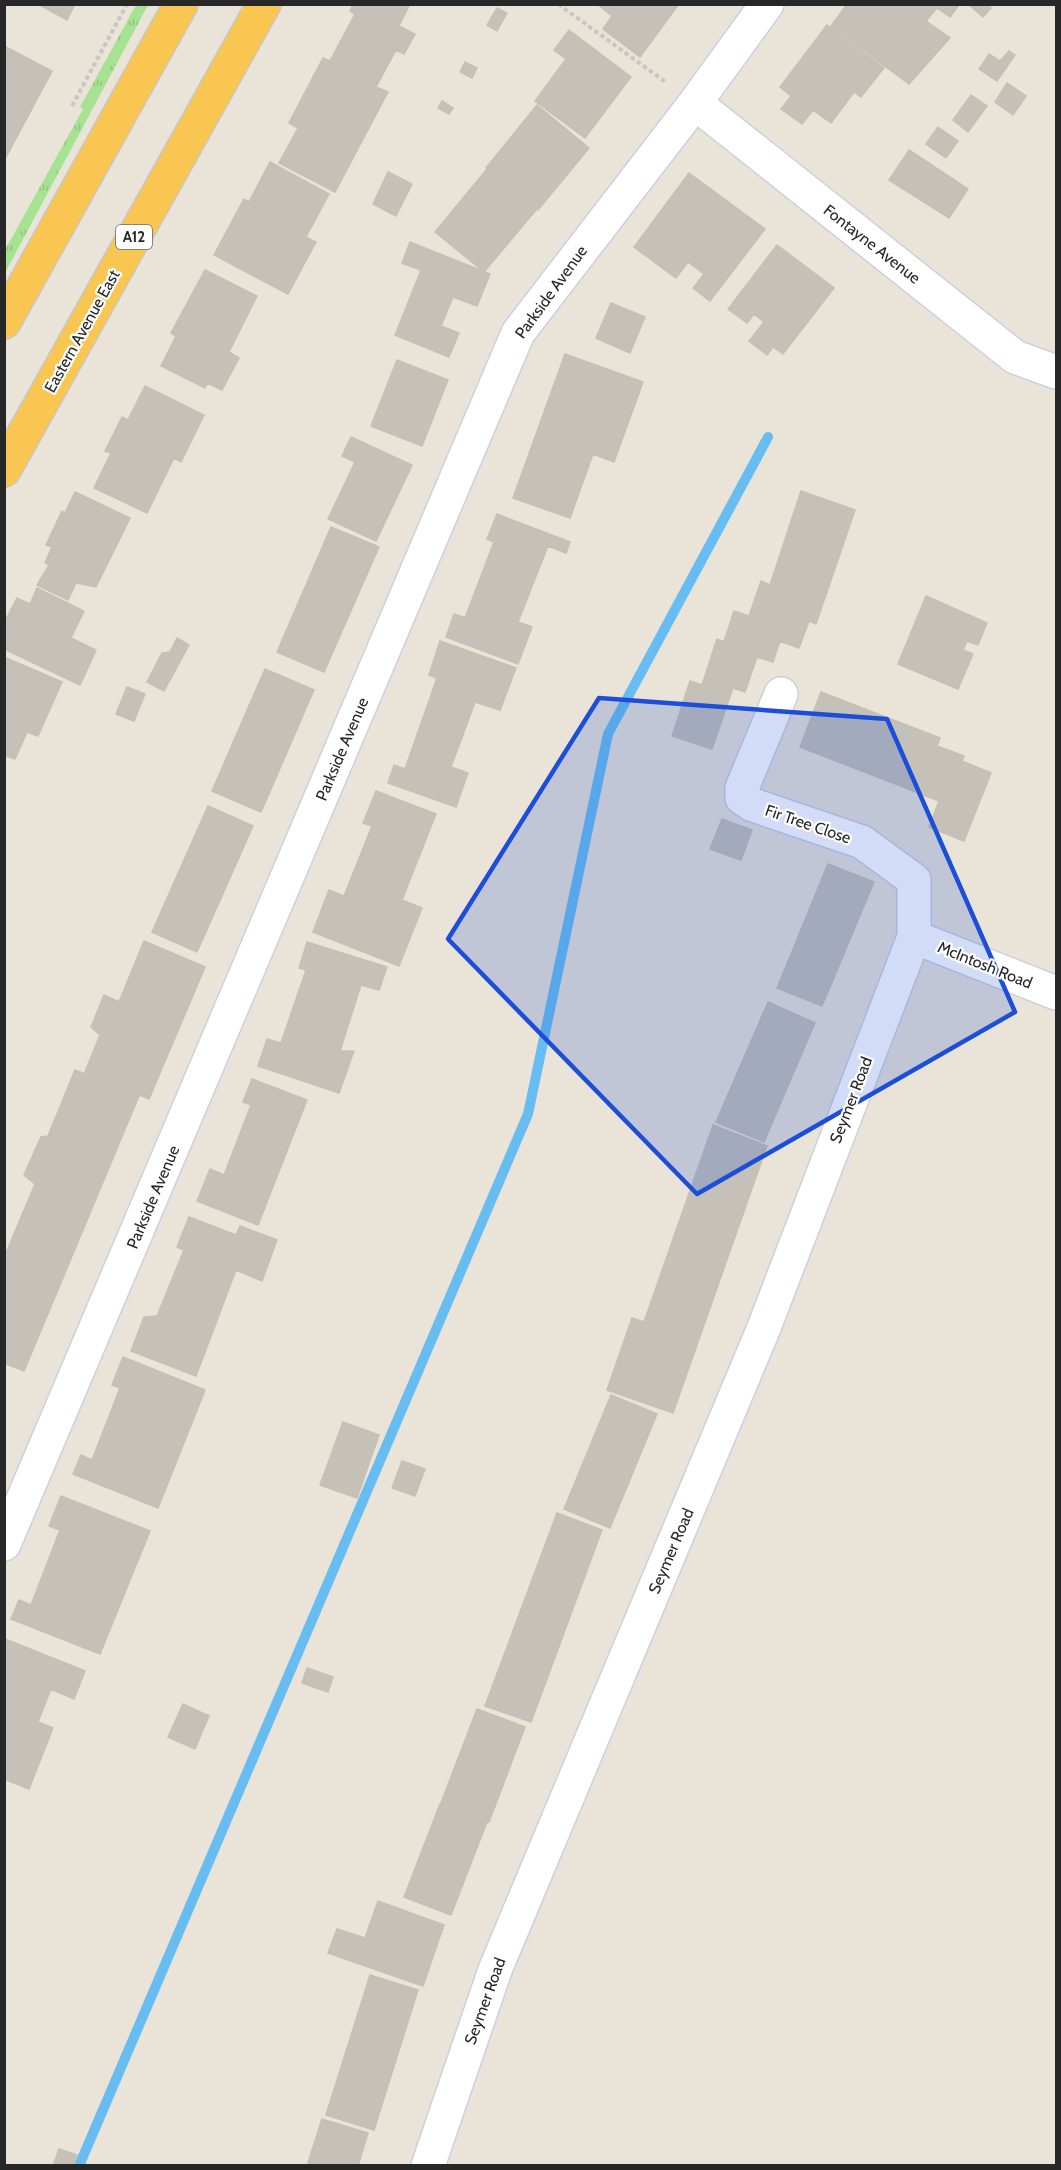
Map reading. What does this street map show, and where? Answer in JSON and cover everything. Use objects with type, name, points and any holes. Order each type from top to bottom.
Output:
[{"type":"highway","points":[[4,321],[181,4]]},
{"type":"highway","name":"Eastern Avenue East","points":[[4,470],[264,4]]},
{"type":"street","name":"Parkside Avenue","points":[[4,1544],[518,333],[695,104],[767,4]]},
{"type":"street","name":"Fontayne Avenue","points":[[695,104],[1015,357],[1056,372]]},
{"type":"street","name":"Fir Tree Close","points":[[782,694],[742,788],[742,798],[753,805],[862,842],[914,880],[914,937]]},
{"type":"street","name":"McIntosh Road","points":[[914,937],[1056,993]]},
{"type":"street","name":"Seymer Road","points":[[428,2166],[495,1971],[763,1330],[914,937]]},
{"type":"path","points":[[72,105],[127,4]]},
{"type":"path","points":[[558,4],[695,104]]},
{"type":"highlighted area","points":[[599,698],[887,719],[1015,1012],[697,1194],[448,939]]},
{"type":"green space","points":[[136,5],[148,5],[5,273],[5,250],[83,109],[80,107]]},
{"type":"building","points":[[38,4],[75,4],[67,20]]},
{"type":"building","points":[[353,4],[410,4],[399,26],[415,34],[404,54],[396,50],[376,87],[388,92],[335,192],[279,163],[298,128],[289,123],[323,58],[330,61],[355,14],[350,11]]},
{"type":"building","points":[[597,4],[679,4],[640,57],[603,29],[612,16]]},
{"type":"building","points":[[847,4],[862,6],[864,4],[959,5],[950,17],[937,8],[926,21],[950,38],[909,84],[831,26]]},
{"type":"building","points":[[968,4],[987,4],[991,8],[983,17]]},
{"type":"building","points":[[497,8],[507,13],[497,31],[487,25]]},
{"type":"building","points":[[827,25],[884,68],[861,97],[854,92],[831,123],[813,110],[802,124],[781,109],[791,96],[780,87]]},
{"type":"building","points":[[569,30],[631,77],[585,138],[535,101],[566,59],[554,50]]},
{"type":"building","points":[[4,46],[52,71],[4,161]]},
{"type":"building","points":[[1009,51],[1015,55],[997,81],[979,69],[989,54],[1000,61]]},
{"type":"building","points":[[465,62],[477,68],[472,78],[460,72]]},
{"type":"building","points":[[1007,83],[1026,96],[1013,115],[995,102]]},
{"type":"building","points":[[971,95],[987,106],[968,132],[953,120]]},
{"type":"building","points":[[442,101],[453,108],[449,114],[438,108]]},
{"type":"building","points":[[537,105],[589,148],[538,210],[486,168]]},
{"type":"building","points":[[938,127],[958,141],[946,158],[926,144]]},
{"type":"building","points":[[909,150],[968,189],[949,218],[889,180]]},
{"type":"building","points":[[270,162],[329,194],[306,237],[316,242],[288,294],[214,255],[244,199],[249,202]]},
{"type":"building","points":[[487,169],[536,210],[484,272],[435,232]]},
{"type":"building","points":[[388,172],[412,184],[396,216],[373,204]]},
{"type":"building","points":[[689,173],[765,229],[710,301],[693,288],[704,274],[688,262],[676,278],[634,247]]},
{"type":"building","points":[[410,242],[490,274],[477,306],[453,297],[441,326],[459,333],[449,357],[395,335],[421,270],[402,263]]},
{"type":"building","points":[[777,245],[834,288],[783,354],[773,347],[767,355],[749,341],[764,322],[754,314],[747,323],[728,309]]},
{"type":"building","points":[[205,270],[257,296],[229,352],[239,358],[222,390],[207,383],[205,388],[161,366],[176,336],[171,333]]},
{"type":"building","points":[[611,303],[645,317],[630,353],[596,338]]},
{"type":"building","points":[[565,354],[643,382],[614,462],[593,454],[570,518],[513,498]]},
{"type":"building","points":[[397,360],[448,380],[422,446],[371,426]]},
{"type":"building","points":[[145,386],[204,415],[181,462],[174,458],[147,513],[94,488],[111,453],[105,451],[122,417],[128,420]]},
{"type":"building","points":[[351,437],[412,465],[376,541],[328,519],[355,462],[342,456]]},
{"type":"building","points":[[801,491],[855,510],[816,624],[809,621],[799,648],[780,641],[773,662],[757,657],[745,692],[733,688],[712,749],[672,736],[690,681],[702,685],[717,639],[724,642],[734,611],[749,616],[761,581],[770,585]]},
{"type":"building","points":[[75,492],[130,518],[96,587],[76,583],[68,600],[37,585],[49,565],[45,563],[52,547],[46,545],[62,511],[65,513]]},
{"type":"building","points":[[497,514],[570,542],[566,553],[548,546],[518,622],[532,627],[518,664],[446,637],[454,614],[465,618],[494,542],[487,539]]},
{"type":"building","points":[[331,527],[379,547],[324,672],[277,652]]},
{"type":"building","points":[[37,588],[84,611],[71,638],[96,650],[80,685],[4,649],[4,623],[17,598],[30,604]]},
{"type":"building","points":[[926,596],[987,623],[978,645],[967,641],[963,650],[973,654],[958,689],[898,664]]},
{"type":"building","points":[[177,638],[189,645],[164,691],[147,682],[162,653],[170,652]]},
{"type":"building","points":[[440,641],[516,668],[500,710],[475,702],[451,767],[468,773],[456,807],[388,783],[394,765],[405,769],[437,678],[429,675]]},
{"type":"building","points":[[4,657],[62,682],[38,736],[27,732],[15,759],[4,755]]},
{"type":"building","points":[[265,669],[314,690],[261,812],[212,791]]},
{"type":"building","points":[[127,687],[145,694],[134,721],[116,714]]},
{"type":"building","points":[[821,692],[940,738],[937,746],[964,756],[962,761],[991,773],[964,841],[929,827],[939,801],[800,747]]},
{"type":"building","points":[[376,791],[436,814],[402,900],[422,908],[399,966],[313,932],[329,890],[344,896],[372,826],[363,823]]},
{"type":"building","points":[[208,806],[253,826],[197,952],[152,932]]},
{"type":"building","points":[[722,819],[752,830],[741,860],[710,849]]},
{"type":"building","points":[[828,864],[874,882],[822,1006],[777,988]]},
{"type":"building","points":[[144,941],[205,967],[149,1099],[85,1072],[100,1035],[91,1027],[104,995],[119,1002]]},
{"type":"building","points":[[307,942],[387,967],[379,990],[361,985],[340,1051],[354,1051],[339,1093],[258,1066],[267,1039],[281,1043],[306,970],[299,968]]},
{"type":"building","points":[[768,1002],[815,1023],[764,1142],[716,1122]]},
{"type":"building","points":[[75,1070],[139,1096],[24,1371],[4,1363],[4,1258],[35,1184],[24,1175],[41,1137],[48,1136]]},
{"type":"building","points":[[252,1079],[307,1100],[258,1225],[197,1201],[210,1169],[224,1175],[251,1105],[243,1102]]},
{"type":"building","points":[[713,1125],[767,1146],[673,1413],[607,1390],[632,1318],[644,1322]]},
{"type":"building","points":[[189,1217],[236,1235],[240,1226],[277,1240],[262,1281],[236,1270],[196,1376],[131,1351],[144,1317],[157,1316],[184,1250],[177,1247]]},
{"type":"building","points":[[123,1357],[205,1390],[158,1508],[73,1474],[81,1455],[92,1460],[120,1388],[112,1385]]},
{"type":"building","points":[[611,1395],[657,1414],[610,1528],[564,1509]]},
{"type":"building","points":[[343,1422],[379,1435],[357,1498],[320,1485]]},
{"type":"building","points":[[402,1461],[425,1469],[415,1496],[392,1488]]},
{"type":"building","points":[[61,1496],[150,1531],[100,1654],[11,1619],[19,1600],[31,1605],[60,1530],[49,1526]]},
{"type":"building","points":[[557,1513],[602,1530],[531,1722],[485,1706]]},
{"type":"building","points":[[5,1639],[85,1671],[74,1699],[51,1689],[38,1722],[53,1728],[29,1789],[4,1779]]},
{"type":"building","points":[[307,1668],[333,1677],[328,1692],[302,1683]]},
{"type":"building","points":[[183,1704],[209,1716],[195,1749],[168,1737]]},
{"type":"building","points":[[477,1709],[525,1727],[489,1822],[441,1803]]},
{"type":"building","points":[[440,1804],[487,1822],[451,1915],[404,1897]]},
{"type":"building","points":[[378,1901],[444,1925],[423,1986],[328,1953],[337,1929],[365,1938]]},
{"type":"building","points":[[370,1975],[418,1990],[374,2130],[326,2115]]},
{"type":"building","points":[[322,2119],[368,2133],[358,2166],[307,2166]]},
{"type":"building","points":[[59,2149],[77,2155],[73,2166],[53,2166]]},
{"type":"waterway","points":[[79,2166],[528,1114],[608,734],[768,437]]}]
